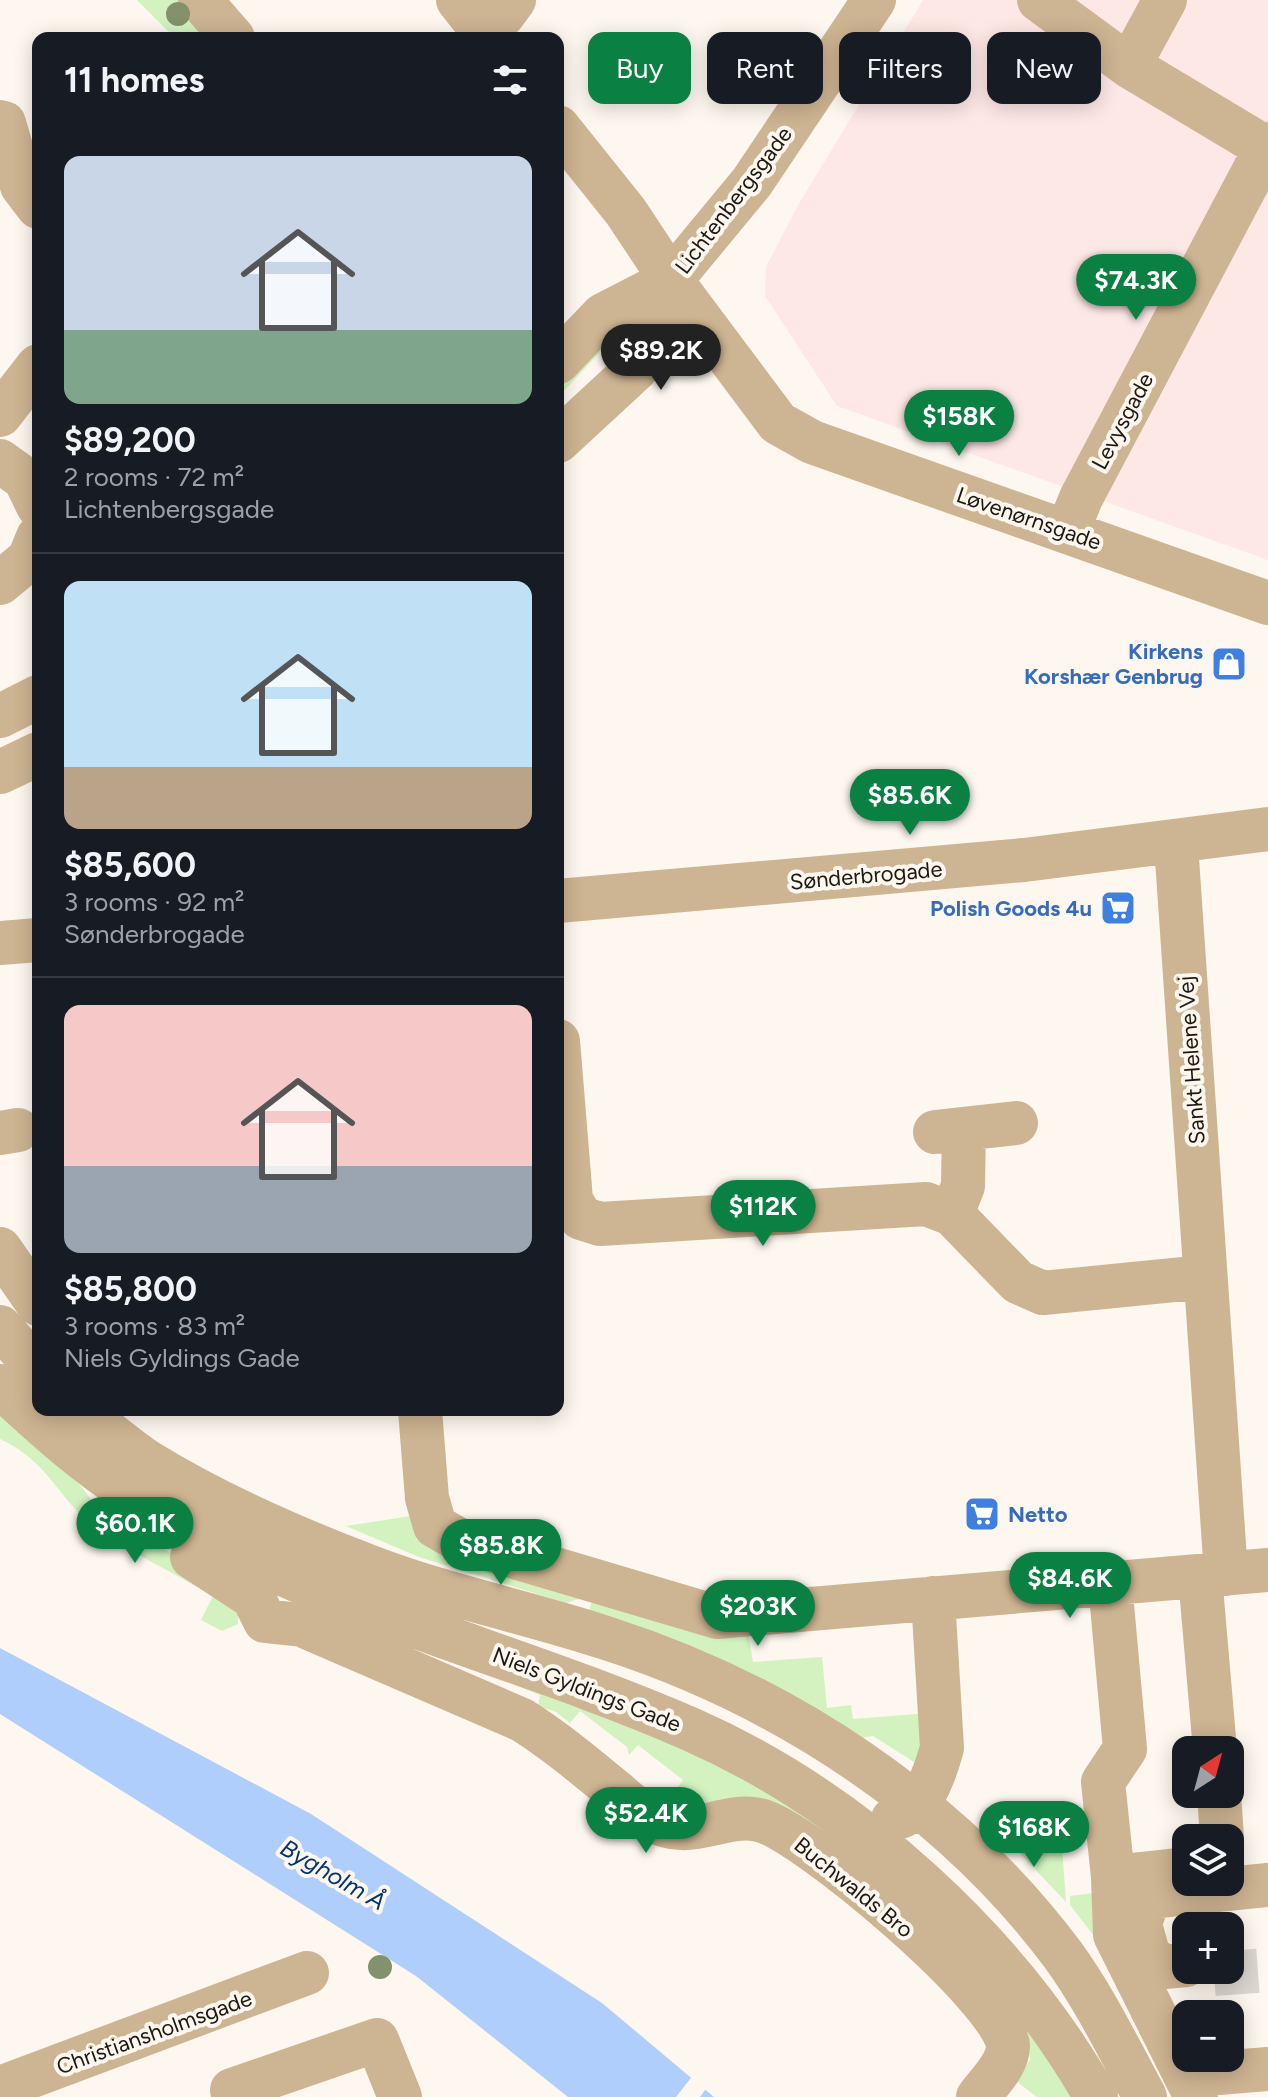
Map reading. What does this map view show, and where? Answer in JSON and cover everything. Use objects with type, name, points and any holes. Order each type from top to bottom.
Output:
[{"type":"street","points":[[200,0],[228,32]]},
{"type":"street","points":[[476,23],[503,15],[514,0]]},
{"type":"street","name":"Lichtenbergsgade","points":[[564,435],[637,368],[671,280],[752,182],[874,0]]},
{"type":"street","points":[[1039,0],[1129,66],[1267,146]]},
{"type":"street","points":[[1129,66],[1165,0]]},
{"type":"street","points":[[0,122],[4,123],[22,186],[32,199]]},
{"type":"street","name":"Løvenørnsgade","points":[[564,134],[626,212],[671,280],[778,423],[796,434],[1268,603]]},
{"type":"street","name":"Levysgade","points":[[1068,530],[1081,498],[1267,146]]},
{"type":"street","name":"Lichtenbergsgade","points":[[564,356],[603,315],[671,280]]},
{"type":"street","points":[[0,415],[32,374]]},
{"type":"street","points":[[0,461],[25,479],[32,494]]},
{"type":"street","points":[[0,583],[29,559],[32,552]]},
{"type":"street","points":[[0,716],[32,700]]},
{"type":"street","points":[[0,772],[32,757]]},
{"type":"street","name":"Sønderbrogade","points":[[564,900],[1176,844],[1268,829]]},
{"type":"street","name":"Sankt Helene Vej","points":[[1176,844],[1215,1437],[1231,1573],[1216,1736]]},
{"type":"street","points":[[0,943],[32,940]]},
{"type":"street","points":[[564,1114],[571,1200],[581,1218],[600,1224],[926,1204],[962,1223],[1018,1282],[1043,1293],[1204,1277]]},
{"type":"street","points":[[962,1223],[963,1186],[949,1131],[1016,1123]]},
{"type":"street","points":[[0,1249],[32,1295]]},
{"type":"street","points":[[0,1327],[32,1362]]},
{"type":"street","name":"Niels Gyldings Gade","points":[[0,1386],[69,1451],[148,1504],[283,1575],[690,1729],[803,1792],[912,1876],[1024,1993],[1059,2039],[1096,2097]]},
{"type":"street","points":[[88,1416],[148,1461],[229,1505],[369,1567],[607,1638],[700,1673],[797,1720],[916,1805],[948,1831],[1007,1890],[1063,1956],[1145,2097]]},
{"type":"street","points":[[420,1416],[427,1498],[435,1526],[461,1541],[717,1617],[1231,1573]]},
{"type":"street","name":"Buchwalds Bro","points":[[96,1469],[98,1486],[112,1508],[241,1588],[253,1597],[265,1621],[302,1625],[522,1720],[552,1739],[651,1820],[675,1830],[757,1819],[793,1837],[895,1914],[984,2004],[1008,2042],[1006,2061],[978,2097]]},
{"type":"street","points":[[1110,1583],[1125,1749],[1103,1782],[1113,1877],[1115,1935],[1172,2035]]},
{"type":"street","points":[[690,1729],[742,1738],[874,1816],[896,1819],[907,1814],[916,1805],[937,1768],[942,1748],[933,1598]]},
{"type":"street","points":[[1244,1864],[1268,1862]]},
{"type":"street","points":[[1113,1877],[1172,1871]]},
{"type":"street","points":[[1172,1968],[1149,1957],[1140,1924],[1149,1897],[1268,1885]]},
{"type":"street","name":"Christiansholmsgade","points":[[0,2088],[210,2013],[307,1973]]},
{"type":"street","points":[[229,2083],[377,2040],[400,2097]]},
{"type":"street","points":[[1244,2071],[1268,2069]]},
{"type":"street","points":[[1204,2072],[1231,2072]]},
{"type":"street","points":[[1243,2097],[1251,2090],[1268,2086]]},
{"type":"shaded area","points":[[923,0],[1268,0],[1268,560],[837,406],[765,296],[766,267],[798,205],[860,104],[971,104],[971,32],[903,32]]},
{"type":"green space","points":[[137,0],[191,0],[216,32],[169,32]]},
{"type":"green space","points":[[603,336],[608,344],[564,391],[564,377]]},
{"type":"green space","points":[[0,1402],[55,1453],[97,1507],[223,1586],[238,1607],[238,1624],[222,1631],[201,1620],[213,1596],[127,1548],[86,1520],[44,1471],[18,1449],[0,1439]]},
{"type":"green space","points":[[411,1516],[417,1540],[581,1593],[579,1599],[566,1603],[419,1557],[346,1526]]},
{"type":"green space","points":[[592,1601],[748,1632],[753,1662],[822,1657],[827,1708],[851,1705],[853,1719],[929,1713],[925,1747],[914,1762],[873,1736],[861,1738],[796,1699],[695,1649],[589,1610]]},
{"type":"green space","points":[[514,1672],[749,1770],[953,1929],[1077,2097],[1037,2097],[1016,2081],[1030,2060],[1029,2045],[820,1830],[767,1802],[738,1799],[679,1805],[667,1802],[683,1780],[638,1745],[629,1755],[627,1747],[580,1711],[570,1723],[556,1712],[538,1706],[540,1695],[510,1683]]},
{"type":"green space","points":[[998,1805],[1004,1822],[1022,1821],[1024,1840],[1042,1838],[1040,1819],[1060,1818],[1066,1902],[991,1823],[988,1813]]},
{"type":"green space","points":[[1094,1893],[1094,1936],[1070,1905],[1070,1896]]},
{"type":"water","name":"Bygholm Å","points":[[0,1648],[311,1814],[602,2003],[714,2097],[568,2097],[416,1976],[0,1714]]},
{"type":"pier","points":[[694,2074],[708,2086],[700,2097],[676,2097]]},
{"type":"tunnel","points":[[1244,1972],[1268,1970]]},
{"type":"place","name":"Kirkens Korshær Genbrug","points":[[1229,664]]},
{"type":"place","name":"Polish Goods 4u","points":[[1118,908]]},
{"type":"place","name":"Netto","points":[[982,1514]]}]
